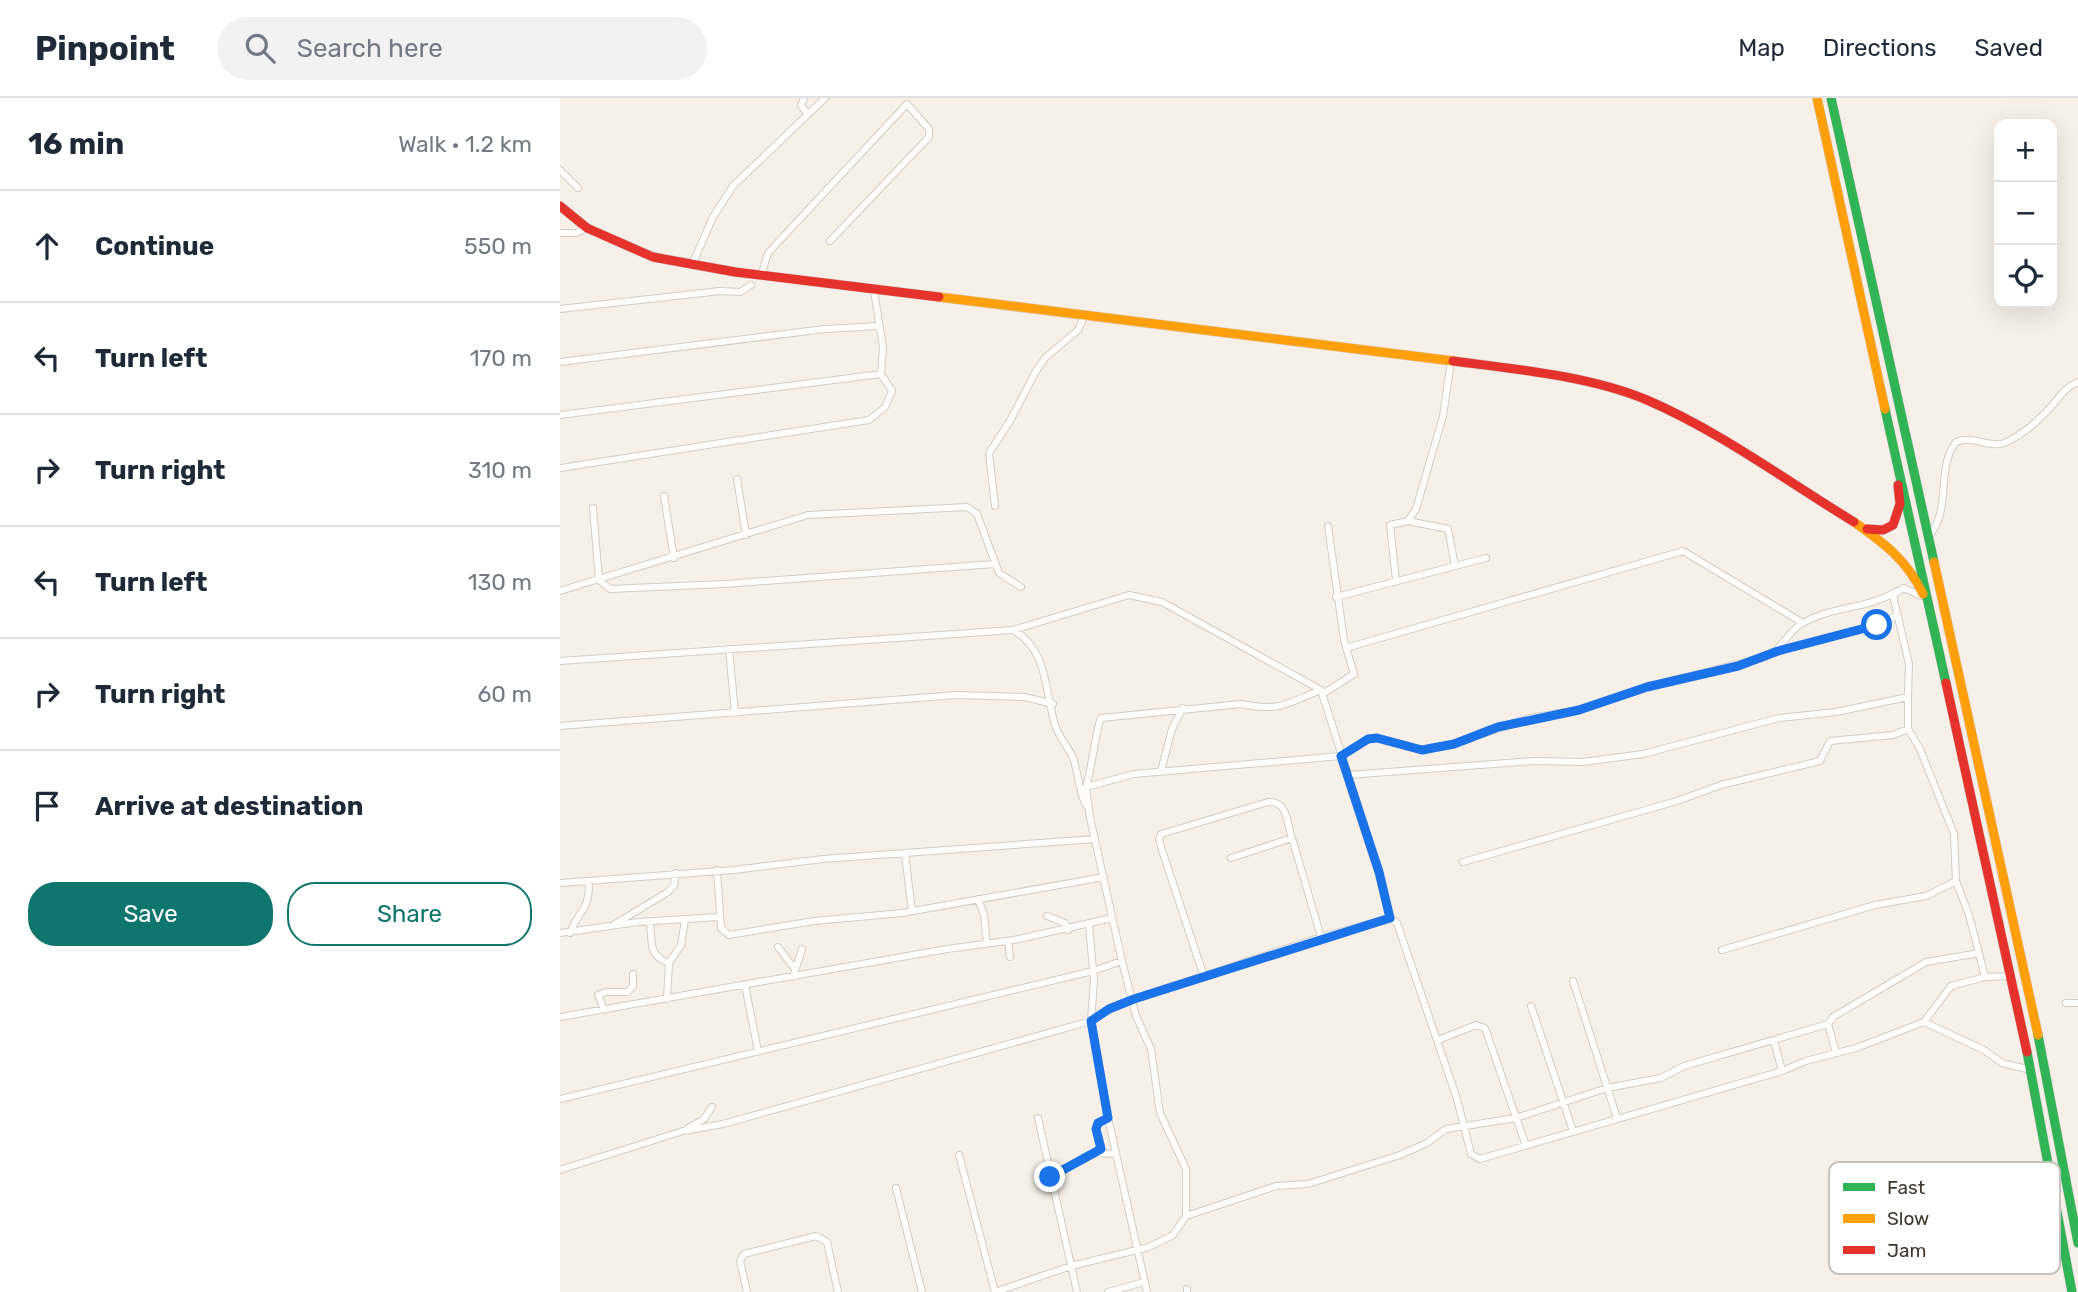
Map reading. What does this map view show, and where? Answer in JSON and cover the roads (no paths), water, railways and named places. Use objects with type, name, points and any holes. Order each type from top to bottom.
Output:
[{"type":"main road","points":[[1816,98],[1897,472],[1971,790],[2050,1162]]},
{"type":"main road","points":[[1831,98],[2040,1042],[2078,1243]]},
{"type":"main road","points":[[1825,139],[1839,136]]},
{"type":"main road","points":[[560,206],[587,228],[630,249],[692,265],[874,291],[1451,361],[1568,379],[1646,400],[1725,442],[1861,526],[1907,562],[1925,597]]},
{"type":"main road","points":[[1861,526],[1883,530],[1893,525],[1900,504],[1897,472]]},
{"type":"main road","points":[[2060,1219],[2072,1292]]},
{"type":"street","points":[[804,98],[801,106],[808,114]]},
{"type":"street","points":[[692,265],[713,217],[733,186],[825,98]]},
{"type":"street","points":[[761,276],[768,253],[905,101],[929,129],[929,137],[830,241]]},
{"type":"street","points":[[560,170],[578,188]]},
{"type":"street","points":[[560,233],[576,233],[587,228]]},
{"type":"street","points":[[560,309],[720,291],[740,292],[751,285]]},
{"type":"street","points":[[560,468],[869,420],[885,407],[892,391],[881,374],[883,347],[874,291]]},
{"type":"street","points":[[995,506],[989,453],[1045,358],[1078,330],[1084,317]]},
{"type":"street","points":[[560,362],[825,329],[879,326]]},
{"type":"street","points":[[1408,522],[1416,509],[1443,416],[1451,361]]},
{"type":"street","points":[[560,415],[881,374]]},
{"type":"street","points":[[1927,538],[1934,530],[1943,506],[1948,456],[1956,442],[1966,439],[1996,445],[2009,442],[2050,409],[2061,391],[2078,382]]},
{"type":"street","points":[[737,479],[746,535]]},
{"type":"street","points":[[664,496],[674,558]]},
{"type":"street","points":[[560,591],[819,513],[828,515],[967,506],[976,514],[995,564],[1005,578],[1021,587]]},
{"type":"street","points":[[593,508],[600,580],[610,589],[995,564]]},
{"type":"street","points":[[1395,580],[1388,531],[1390,525],[1397,521],[1448,529],[1455,566]]},
{"type":"street","points":[[959,1155],[995,1292],[1071,1266],[1167,1241],[1179,1229],[1186,1216],[1186,1169],[1160,1113],[1151,1049],[1136,1016],[1089,810],[1086,787],[1097,743],[1096,725],[1101,718],[1183,708],[1241,704],[1263,709],[1284,707],[1354,674],[1336,597],[1328,526]]},
{"type":"street","points":[[1346,648],[1683,551],[1693,554],[1803,622]]},
{"type":"street","points":[[1336,597],[1486,558]]},
{"type":"street","points":[[1778,651],[1803,622],[1855,605],[1885,599],[1897,591],[1909,589],[1925,597]]},
{"type":"street","points":[[1897,591],[1893,596],[1896,616],[1909,664],[1908,729],[1920,749],[1954,834],[1956,881],[1985,976]]},
{"type":"street","points":[[560,661],[1013,630],[1129,595],[1162,602],[1322,691],[1382,880],[1390,918],[1397,923],[1438,1040],[1471,1153],[1480,1159],[1836,1053],[1924,1021],[1951,986],[1985,976],[2010,976]]},
{"type":"street","points":[[1086,787],[1134,774],[1341,756],[1368,739],[1377,738],[1422,750],[1454,744],[1498,727],[1579,710],[1647,687],[1738,666],[1778,651],[1877,625],[1896,616]]},
{"type":"street","points":[[1013,630],[1035,650],[1053,705],[1059,737],[1072,756],[1080,793],[1089,810]]},
{"type":"street","points":[[729,649],[735,713]]},
{"type":"street","points":[[560,726],[956,695],[1026,697],[1053,705]]},
{"type":"street","points":[[1348,775],[1534,761],[1583,762],[1643,754],[1779,718],[1836,712],[1908,696]]},
{"type":"street","points":[[1161,771],[1172,729],[1183,708]]},
{"type":"street","points":[[1463,862],[1678,801],[1721,785],[1820,761],[1830,741],[1893,735],[1908,729]]},
{"type":"street","points":[[1204,977],[1162,850],[1159,839],[1161,834],[1268,802],[1278,802],[1283,806],[1321,937]]},
{"type":"street","points":[[1231,858],[1292,838]]},
{"type":"street","points":[[560,883],[1095,839]]},
{"type":"street","points":[[905,854],[912,911]]},
{"type":"street","points":[[717,870],[721,928],[729,935],[814,921],[912,911],[1104,877]]},
{"type":"street","points":[[614,925],[668,892],[674,885],[676,873]]},
{"type":"street","points":[[570,933],[575,921],[589,905],[589,881]]},
{"type":"street","points":[[1721,950],[1875,905],[1926,896],[1956,881]]},
{"type":"street","points":[[978,899],[984,915],[987,944]]},
{"type":"street","points":[[638,911],[659,920]]},
{"type":"street","points":[[1047,916],[1065,923],[1068,930]]},
{"type":"street","points":[[560,933],[659,920],[719,917]]},
{"type":"street","points":[[560,1017],[1008,941],[1068,930],[1112,918]]},
{"type":"street","points":[[560,1170],[683,1131],[711,1126],[1091,1021],[1109,1009],[1134,999],[1321,937],[1390,918]]},
{"type":"street","points":[[667,999],[669,963],[681,945],[685,920]]},
{"type":"street","points":[[650,922],[653,952],[659,959],[669,963]]},
{"type":"street","points":[[1089,924],[1093,971],[1091,1021],[1108,1118],[1147,1292]]},
{"type":"street","points":[[1008,941],[1010,957]]},
{"type":"street","points":[[778,947],[794,968]]},
{"type":"street","points":[[793,977],[802,949]]},
{"type":"street","points":[[1186,1216],[1276,1186],[1308,1184],[1400,1155],[1427,1143],[1446,1129],[1463,1124],[1516,1118],[1607,1088],[1661,1078],[1684,1066],[1828,1024],[1833,1017],[1926,962],[1979,953]]},
{"type":"street","points":[[560,1099],[1093,971],[1122,961]]},
{"type":"street","points":[[604,1010],[598,995],[606,992],[628,992],[633,986],[633,974]]},
{"type":"street","points":[[1573,981],[1617,1118]]},
{"type":"street","points":[[745,985],[758,1051]]},
{"type":"street","points":[[2066,1003],[2078,1003]]},
{"type":"street","points":[[1531,1006],[1573,1131]]},
{"type":"street","points":[[1924,1021],[1984,1050],[2002,1063],[2031,1070]]},
{"type":"street","points":[[1828,1024],[1836,1053]]},
{"type":"street","points":[[1438,1040],[1476,1025],[1485,1028],[1525,1146]]},
{"type":"street","points":[[1774,1041],[1782,1071]]},
{"type":"street","points":[[711,1126],[709,1115],[712,1107]]},
{"type":"street","points":[[683,1131],[709,1115]]},
{"type":"street","points":[[1038,1118],[1077,1292]]},
{"type":"street","points":[[1097,1153],[1101,1145],[1096,1129],[1098,1123],[1108,1118]]},
{"type":"street","points":[[1050,1177],[1097,1153],[1116,1154]]},
{"type":"street","points":[[896,1188],[922,1292]]},
{"type":"street","points":[[747,1292],[740,1261],[744,1254],[816,1236],[827,1242],[838,1292]]},
{"type":"street","points":[[1108,1292],[1144,1282]]}]
